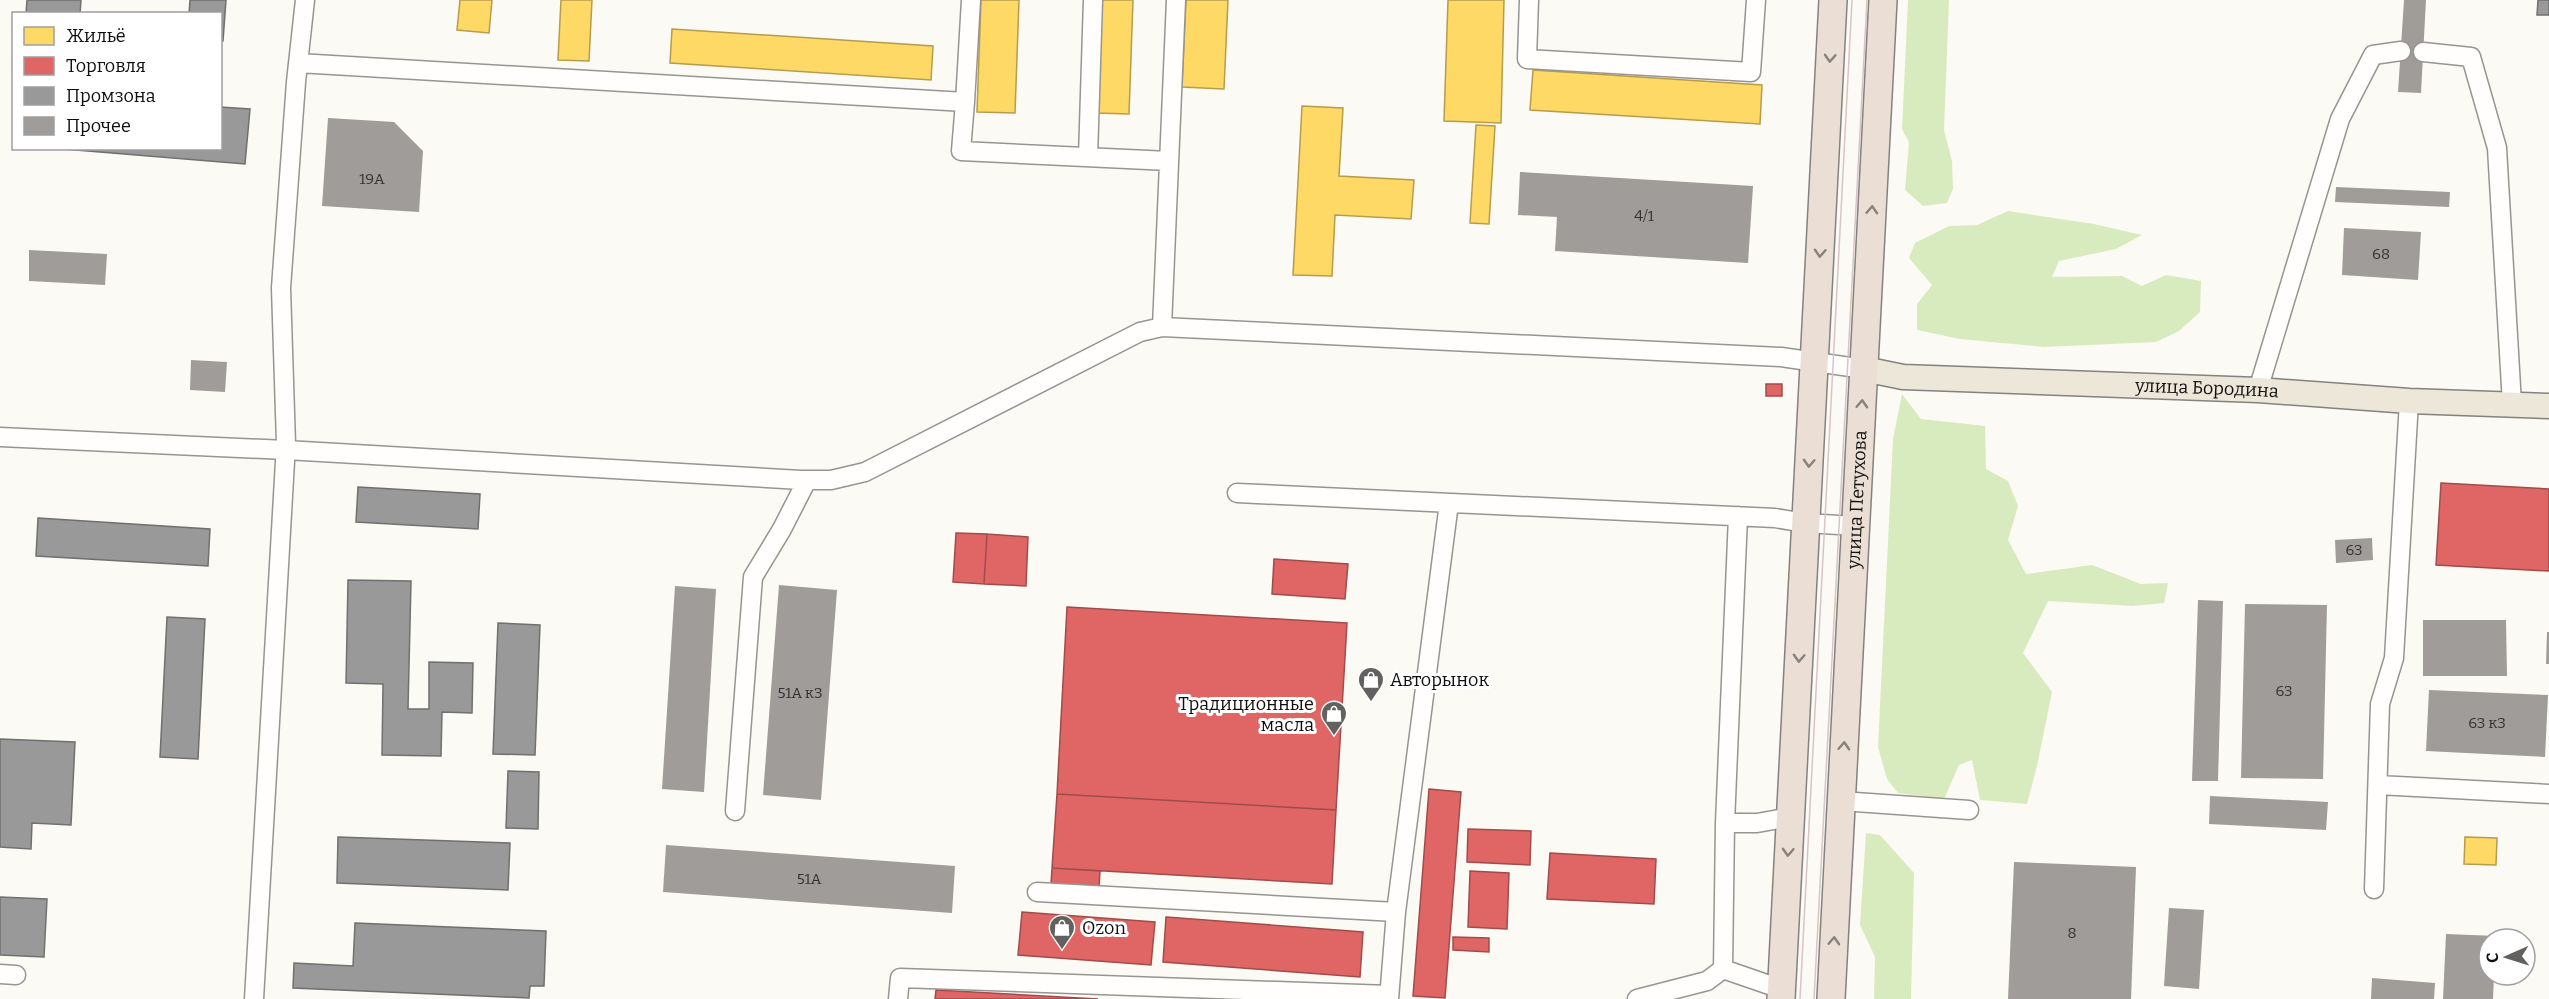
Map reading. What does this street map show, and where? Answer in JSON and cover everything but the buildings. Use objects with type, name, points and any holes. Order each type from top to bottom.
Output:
[{"type":"highway","points":[[1781,994],[1833,0]]},
{"type":"highway","name":"улица Петухова","points":[[1831,999],[1883,0]]},
{"type":"main road","name":"улица Бородина","points":[[1864,369],[1904,376],[2258,390],[2409,401],[2549,406]]},
{"type":"street","points":[[254,999],[286,450],[281,288],[305,0]]},
{"type":"street","points":[[971,0],[961,151],[1170,161]]},
{"type":"street","points":[[1088,157],[1094,0]]},
{"type":"street","points":[[1162,327],[1176,0]]},
{"type":"street","points":[[1529,0],[1527,59],[1751,72],[1756,0]]},
{"type":"street","points":[[2258,390],[2340,118],[2373,55],[2401,51]]},
{"type":"street","points":[[2423,52],[2471,57],[2496,148],[2512,404]]},
{"type":"street","points":[[298,63],[964,102]]},
{"type":"street","points":[[0,438],[286,450],[831,480],[865,472],[1140,332],[1162,327],[1781,357],[1864,369]]},
{"type":"street","points":[[2374,889],[2380,704],[2394,658],[2409,401]]},
{"type":"street","points":[[735,811],[753,577],[782,529],[807,480]]},
{"type":"street","points":[[1237,493],[1738,516],[1856,526]]},
{"type":"street","points":[[898,999],[900,978],[1389,997],[1396,912],[1449,503]]},
{"type":"street","points":[[1723,969],[1725,823],[1738,516]]},
{"type":"street","points":[[2378,785],[2549,794]]},
{"type":"street","points":[[1841,801],[1969,810]]},
{"type":"street","points":[[1725,823],[1757,823],[1790,817]]},
{"type":"street","points":[[1037,892],[1396,912]]},
{"type":"street","points":[[1723,969],[1781,994]]},
{"type":"street","points":[[1637,999],[1707,981],[1723,969]]},
{"type":"green space","points":[[1908,0],[1949,0],[1944,130],[1952,161],[1953,189],[1947,203],[1923,206],[1905,190],[1909,142],[1902,129]]},
{"type":"green space","points":[[2008,211],[2094,224],[2142,235],[2116,249],[2059,261],[2052,277],[2122,276],[2142,286],[2166,275],[2201,281],[2200,312],[2179,331],[2156,342],[2044,347],[1960,339],[1917,330],[1917,304],[1932,285],[1909,258],[1915,243],[1949,226],[1977,225]]},
{"type":"green space","points":[[1902,394],[1921,419],[1985,426],[1986,469],[2008,481],[2018,506],[2008,540],[2026,574],[2092,565],[2141,584],[2168,583],[2164,603],[2133,606],[2048,601],[2023,653],[2052,692],[2027,804],[1980,800],[1972,760],[1959,765],[1944,799],[1898,793],[1887,779],[1878,747],[1893,439]]},
{"type":"green space","points":[[1866,833],[1880,835],[1914,873],[1911,999],[1874,999],[1875,957],[1860,925]]},
{"type":"tram line","points":[[1800,999],[1852,0]]},
{"type":"tram line","points":[[1814,999],[1867,0]]},
{"type":"place","name":"Авторынок","points":[[1371,703]]},
{"type":"place","name":"Традиционные масла","points":[[1334,737]]},
{"type":"place","name":"Ozon","points":[[1062,951]]}]
